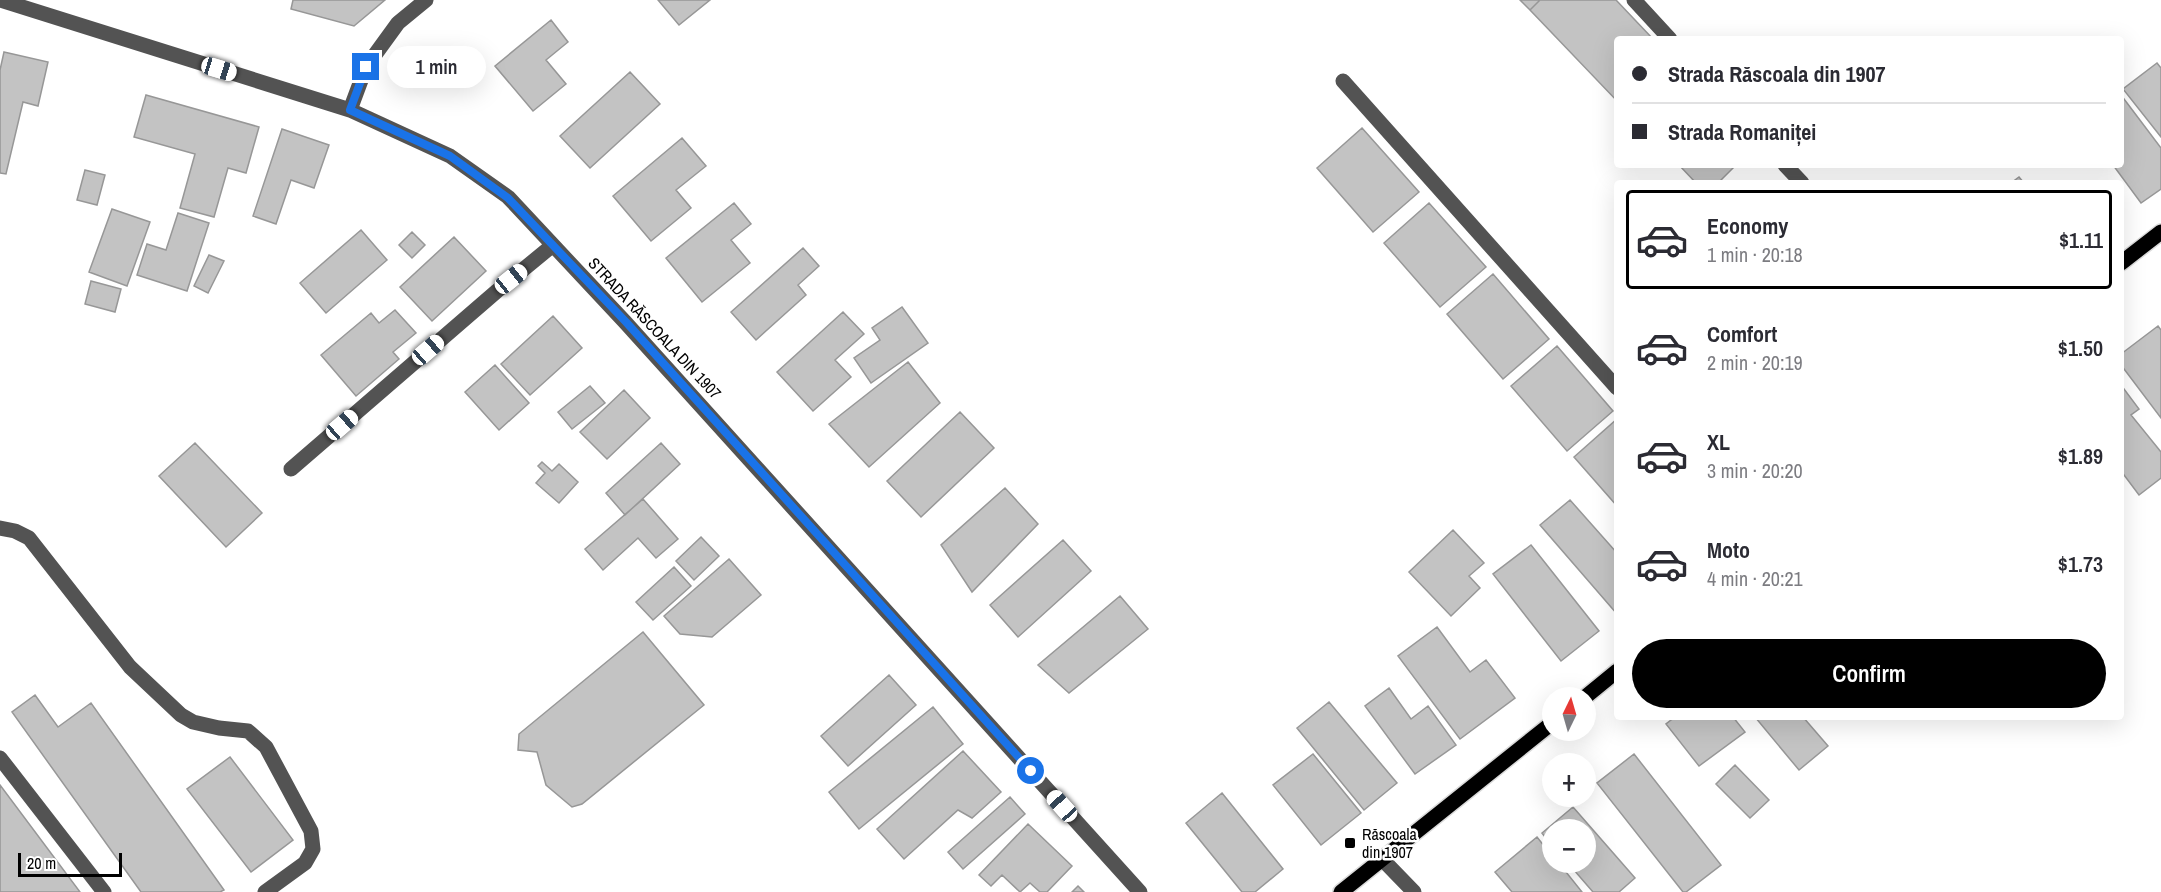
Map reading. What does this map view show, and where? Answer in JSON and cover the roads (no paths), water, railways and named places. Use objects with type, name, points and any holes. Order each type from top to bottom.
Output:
[{"type":"main road","points":[[2124,261],[2161,232]]},
{"type":"main road","points":[[1596,688],[1614,673]]},
{"type":"main road","points":[[1341,892],[1542,731]]},
{"type":"street","name":"STRADA RĂSCOALA DIN 1907","points":[[0,0],[350,110],[450,156],[508,198],[626,322],[1140,892]]},
{"type":"street","points":[[350,110],[366,67],[398,23],[426,0]]},
{"type":"street","points":[[1634,0],[1667,36]]},
{"type":"street","points":[[1344,81],[1614,385]]},
{"type":"street","points":[[1788,168],[1799,180]]},
{"type":"street","points":[[291,469],[553,245]]},
{"type":"street","points":[[0,528],[15,531],[29,538],[130,667],[181,715],[193,722],[248,731],[266,747],[311,831],[313,849],[305,863],[265,892]]},
{"type":"street","points":[[0,758],[104,892]]},
{"type":"street","points":[[1382,859],[1414,892]]},
{"type":"place","name":"Răscoala din 1907","points":[[1350,843]]}]
